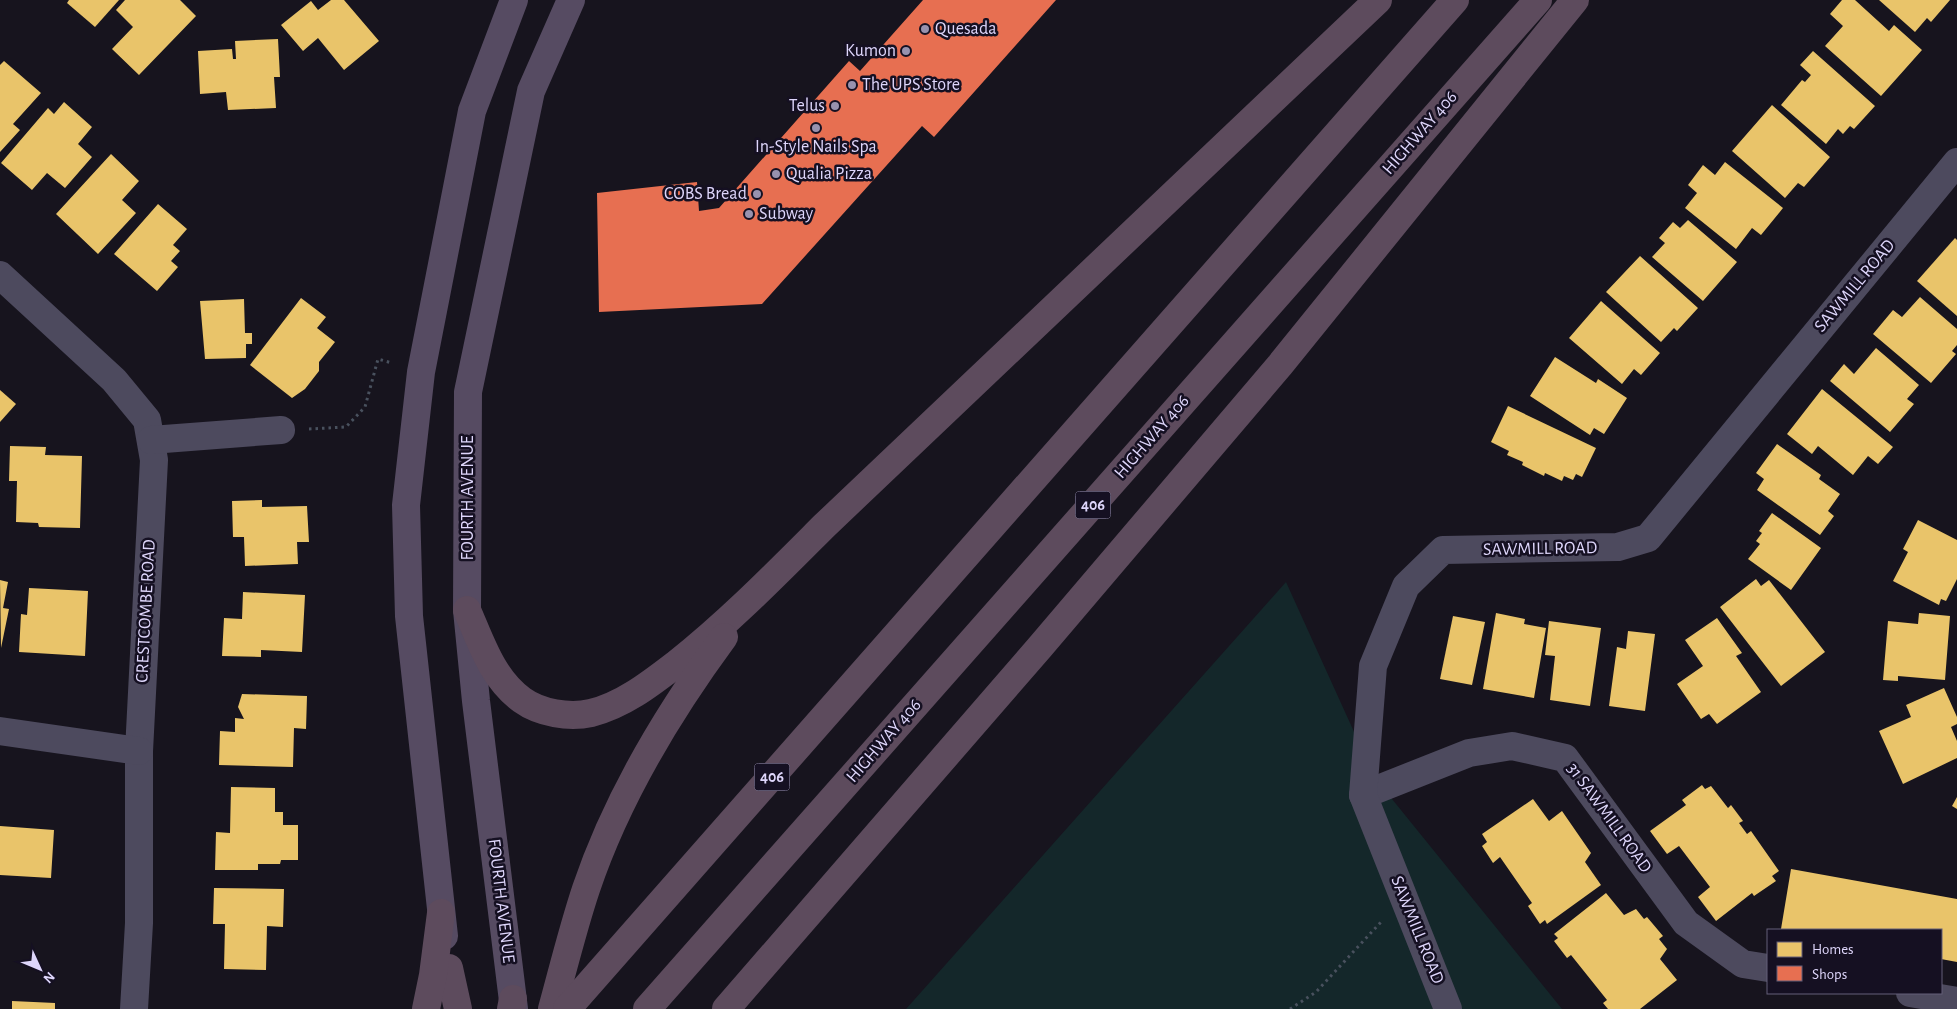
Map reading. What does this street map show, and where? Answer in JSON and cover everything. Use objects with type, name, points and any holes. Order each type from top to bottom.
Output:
[{"type":"highway","points":[[467,610],[489,663],[521,699],[535,708],[572,715],[591,713],[629,697],[655,680],[695,649],[754,596],[831,520],[1378,0]]},
{"type":"highway","name":"406","points":[[567,1009],[1455,0]]},
{"type":"highway","name":"HIGHWAY 406","points":[[647,1009],[1538,0]]},
{"type":"highway","points":[[726,1009],[1027,662],[1280,365],[1575,0]]},
{"type":"highway","points":[[552,1009],[573,930],[599,856],[650,749],[699,671],[754,596]]},
{"type":"highway","points":[[426,1009],[433,975],[441,913]]},
{"type":"highway","points":[[449,968],[456,1009]]},
{"type":"main road","points":[[449,968],[441,913],[409,616],[406,505],[422,372],[472,111],[514,0]]},
{"type":"main road","name":"FOURTH AVENUE","points":[[513,1006],[476,702],[467,610],[468,392],[532,91],[571,0]]},
{"type":"street","name":"SAWMILL ROAD","points":[[1448,1009],[1362,794],[1373,666],[1406,586],[1443,550],[1618,547],[1648,538],[1957,162]]},
{"type":"street","name":"CRESTCOMBE ROAD","points":[[0,275],[114,380],[147,420],[151,440],[154,460],[140,751],[139,923],[134,1009]]},
{"type":"street","points":[[151,440],[281,430]]},
{"type":"street","points":[[0,731],[140,751]]},
{"type":"street","name":"31 SAWMILL ROAD","points":[[1362,794],[1469,753],[1512,746],[1565,758],[1686,923],[1743,964],[1767,968]]},
{"type":"street","points":[[1916,994],[1957,1001]]},
{"type":"path","points":[[281,430],[346,427],[365,407],[378,359],[422,372]]},
{"type":"path","points":[[1290,1009],[1316,992],[1404,898]]},
{"type":"green space","points":[[1286,582],[1375,778],[1562,1009],[906,1009]]},
{"type":"building: Homes","points":[[69,0],[119,0],[95,27],[67,3]]},
{"type":"building: Homes","points":[[125,0],[180,0],[196,16],[139,75],[112,49],[133,27],[116,10]]},
{"type":"building: Homes","points":[[331,0],[344,0],[379,41],[344,70],[318,38],[303,51],[281,25],[311,1],[318,10]]},
{"type":"building: Homes","points":[[1842,0],[1855,0],[1889,31],[1894,25],[1922,50],[1881,96],[1825,46],[1843,26],[1830,14]]},
{"type":"building: Homes","points":[[1879,0],[1950,0],[1931,22],[1927,18],[1915,32]]},
{"type":"building: Homes","points":[[278,39],[280,77],[274,77],[276,108],[228,110],[226,92],[200,94],[198,51],[232,49],[233,59],[236,59],[235,41]]},
{"type":"building: Homes","points":[[1813,51],[1875,106],[1854,129],[1850,126],[1843,134],[1838,129],[1826,144],[1781,105],[1802,80],[1805,82],[1811,75],[1800,65]]},
{"type":"building: Homes","points":[[4,61],[41,93],[13,124],[20,130],[0,152],[0,65]]},
{"type":"building: Homes","points":[[64,102],[92,127],[78,144],[92,157],[65,188],[47,173],[32,190],[1,163],[48,108],[54,114]]},
{"type":"building: Homes","points":[[1772,105],[1830,157],[1804,187],[1798,183],[1785,198],[1732,151]]},
{"type":"building: Homes","points":[[111,154],[139,181],[122,200],[136,213],[98,254],[56,214]]},
{"type":"building: Homes","points":[[1725,162],[1783,208],[1761,235],[1752,228],[1736,249],[1685,208],[1697,193],[1688,185],[1703,165],[1715,175]]},
{"type":"building: Homes","points":[[158,204],[187,229],[173,245],[180,251],[171,261],[178,267],[157,291],[114,254]]},
{"type":"building: Homes","points":[[1688,220],[1737,262],[1703,301],[1652,257],[1665,243],[1659,238],[1673,222],[1680,228]]},
{"type":"building: Homes","points":[[1955,238],[1957,240],[1957,316],[1917,281]]},
{"type":"building: Homes","points":[[1640,256],[1698,308],[1677,331],[1674,328],[1661,342],[1606,292]]},
{"type":"building: Homes","points":[[1920,297],[1957,329],[1957,345],[1952,351],[1956,354],[1931,383],[1873,334],[1893,310],[1902,317]]},
{"type":"building: Homes","points":[[301,298],[326,317],[317,328],[335,342],[319,362],[319,371],[305,389],[292,398],[250,365]]},
{"type":"building: Homes","points":[[244,299],[245,333],[252,333],[252,344],[246,344],[246,358],[205,359],[200,301]]},
{"type":"building: Homes","points":[[1601,301],[1660,353],[1641,375],[1634,369],[1622,384],[1569,338]]},
{"type":"building: Homes","points":[[1876,348],[1919,385],[1907,399],[1914,404],[1890,432],[1830,381],[1844,364],[1854,374]]},
{"type":"building: Homes","points":[[1555,357],[1596,383],[1598,379],[1627,398],[1604,434],[1594,428],[1590,435],[1530,396]]},
{"type":"building: Homes","points":[[1822,389],[1893,447],[1878,464],[1868,456],[1853,475],[1818,446],[1812,454],[1787,434]]},
{"type":"building: Homes","points":[[0,390],[16,404],[0,422]]},
{"type":"building: Homes","points":[[1508,406],[1596,448],[1582,477],[1576,474],[1573,480],[1564,476],[1562,481],[1545,473],[1544,476],[1522,465],[1523,462],[1507,455],[1509,451],[1491,442]]},
{"type":"building: Homes","points":[[1777,444],[1821,475],[1819,479],[1840,494],[1828,511],[1834,516],[1820,535],[1757,490],[1764,479],[1756,473]]},
{"type":"building: Homes","points":[[10,446],[46,447],[45,455],[82,456],[80,528],[39,527],[38,523],[16,522],[17,481],[9,481]]},
{"type":"building: Homes","points":[[262,500],[262,507],[307,506],[309,542],[297,542],[298,564],[245,566],[244,537],[233,537],[232,501]]},
{"type":"building: Homes","points":[[1772,513],[1821,548],[1791,590],[1748,559],[1760,544],[1756,541],[1762,533],[1759,531]]},
{"type":"building: Homes","points":[[1918,520],[1957,540],[1957,579],[1946,601],[1941,599],[1939,605],[1893,581],[1908,552],[1903,549]]},
{"type":"building: Homes","points":[[1756,579],[1761,586],[1769,580],[1825,652],[1781,686],[1720,607]]},
{"type":"building: Homes","points":[[0,580],[8,582],[3,608],[9,609],[1,648]]},
{"type":"building: Homes","points":[[29,588],[88,591],[85,656],[19,652],[21,614],[27,615]]},
{"type":"building: Homes","points":[[243,592],[305,595],[302,652],[261,650],[261,657],[222,656],[224,618],[242,619]]},
{"type":"building: Homes","points":[[1496,613],[1525,619],[1524,624],[1546,628],[1534,698],[1483,689]]},
{"type":"building: Homes","points":[[1919,613],[1950,616],[1945,680],[1898,676],[1898,681],[1883,680],[1888,621],[1918,624]]},
{"type":"building: Homes","points":[[1453,616],[1485,622],[1472,685],[1440,679]]},
{"type":"building: Homes","points":[[1717,618],[1742,653],[1736,656],[1761,692],[1717,724],[1709,714],[1701,719],[1677,684],[1703,666],[1685,640]]},
{"type":"building: Homes","points":[[1549,621],[1601,628],[1590,706],[1550,700],[1555,656],[1545,655]]},
{"type":"building: Homes","points":[[1628,631],[1655,634],[1645,711],[1609,706],[1617,647],[1626,649]]},
{"type":"building: Homes","points":[[1944,688],[1957,717],[1957,724],[1951,727],[1957,741],[1957,758],[1903,784],[1879,731],[1911,717],[1906,705]]},
{"type":"building: Homes","points":[[242,694],[307,696],[306,729],[294,728],[293,767],[219,765],[220,731],[235,732],[235,718],[244,719],[238,707]]},
{"type":"building: Homes","points":[[1702,785],[1705,789],[1711,786],[1728,808],[1731,805],[1743,821],[1739,823],[1747,834],[1751,831],[1779,871],[1772,876],[1776,881],[1754,896],[1752,893],[1716,921],[1698,897],[1710,887],[1679,846],[1667,854],[1650,831],[1686,805],[1682,800]]},
{"type":"building: Homes","points":[[231,787],[275,788],[275,812],[283,812],[283,825],[298,825],[298,860],[281,860],[280,864],[258,864],[258,870],[215,870],[216,832],[230,833]]},
{"type":"building: Homes","points":[[1957,797],[1957,809],[1952,806]]},
{"type":"building: Homes","points":[[1533,799],[1549,821],[1562,811],[1591,853],[1585,862],[1601,885],[1547,924],[1545,920],[1540,924],[1528,906],[1532,903],[1500,857],[1493,863],[1482,846],[1487,842],[1482,834]]},
{"type":"building: Homes","points":[[0,826],[54,830],[51,878],[0,875]]},
{"type":"building: Homes","points":[[1791,869],[1957,899],[1957,962],[1942,959],[1942,929],[1781,929]]},
{"type":"building: Homes","points":[[214,888],[284,889],[283,927],[267,926],[266,970],[224,969],[225,924],[213,924]]},
{"type":"building: Homes","points":[[1606,893],[1624,915],[1636,909],[1644,919],[1647,917],[1663,936],[1659,939],[1667,949],[1660,959],[1677,980],[1640,1009],[1608,1009],[1603,1003],[1607,1000],[1571,955],[1567,958],[1554,941],[1558,938],[1554,934]]},
{"type":"building: Homes","points":[[12,1001],[55,1003],[55,1009],[12,1009]]},
{"type":"building: Shops","points":[[923,0],[1056,0],[934,137],[922,126],[762,304],[599,312],[597,193],[697,182],[699,211],[719,208],[849,61],[860,71]]},
{"type":"place","name":"Quesada","points":[[925,29]]},
{"type":"place","name":"Kumon","points":[[906,51]]},
{"type":"place","name":"The UPS Store","points":[[852,85]]},
{"type":"place","name":"Telus","points":[[835,106]]},
{"type":"place","name":"In-Style Nails Spa","points":[[816,128]]},
{"type":"place","name":"Qualia Pizza","points":[[776,174]]},
{"type":"place","name":"COBS Bread","points":[[757,194]]},
{"type":"place","name":"Subway","points":[[749,214]]}]
